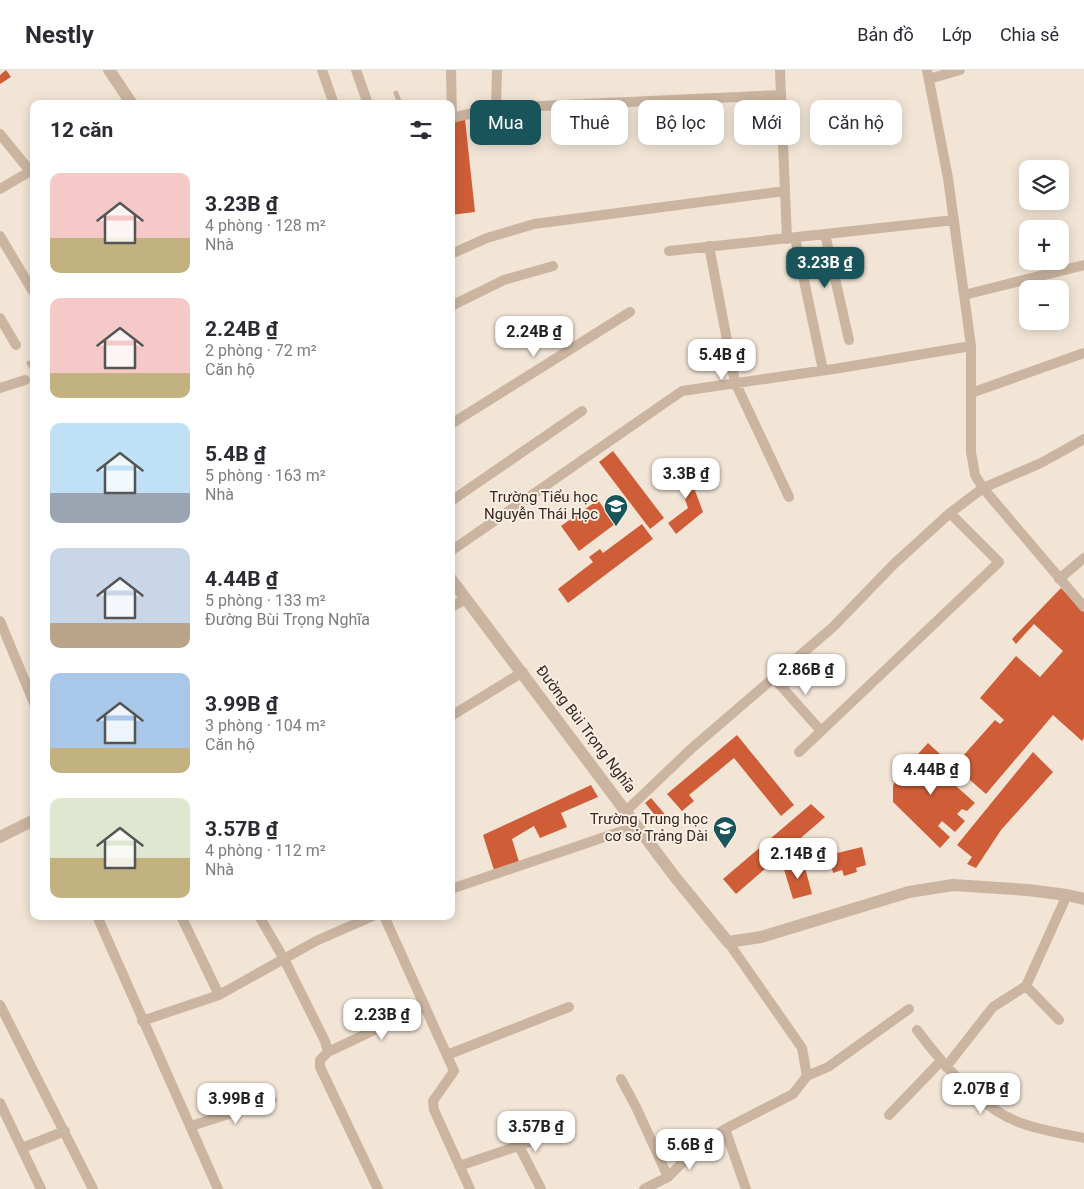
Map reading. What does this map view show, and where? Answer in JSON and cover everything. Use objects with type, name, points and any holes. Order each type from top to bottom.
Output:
[{"type":"street","points":[[109,70],[129,100]]},
{"type":"street","points":[[322,70],[333,100]]},
{"type":"street","points":[[356,70],[367,100]]},
{"type":"street","points":[[451,70],[452,100]]},
{"type":"street","points":[[496,100],[497,70]]},
{"type":"street","points":[[780,70],[784,191],[791,239],[823,370]]},
{"type":"street","points":[[960,70],[928,74],[954,220],[971,346],[972,452],[975,475],[983,488],[1084,607]]},
{"type":"street","points":[[541,106],[781,95]]},
{"type":"street","points":[[455,117],[470,114]]},
{"type":"street","points":[[0,134],[30,168]]},
{"type":"street","points":[[0,189],[30,171]]},
{"type":"street","points":[[455,252],[487,238],[534,224],[784,191]]},
{"type":"street","points":[[669,251],[954,220]]},
{"type":"street","points":[[825,234],[849,340]]},
{"type":"street","points":[[0,236],[30,287]]},
{"type":"street","points":[[709,246],[735,382],[789,497]]},
{"type":"street","points":[[964,295],[1084,265]]},
{"type":"street","points":[[455,304],[504,280],[553,266]]},
{"type":"street","points":[[455,421],[630,312]]},
{"type":"street","points":[[0,318],[16,345]]},
{"type":"street","points":[[455,548],[634,425],[667,399],[682,391],[971,346]]},
{"type":"street","points":[[971,393],[1084,353]]},
{"type":"street","points":[[0,388],[25,380]]},
{"type":"street","points":[[455,498],[582,411]]},
{"type":"street","points":[[626,811],[692,748],[833,626],[894,564],[950,513],[983,488],[1041,463],[1084,439]]},
{"type":"street","points":[[799,752],[1000,562],[950,513]]},
{"type":"street","points":[[1059,579],[1084,558]]},
{"type":"street","name":"Đường Bùi Trọng Nghĩa","points":[[455,584],[713,926],[728,942]]},
{"type":"street","points":[[455,605],[466,599]]},
{"type":"street","points":[[0,621],[30,693]]},
{"type":"street","points":[[455,714],[523,672]]},
{"type":"street","points":[[773,677],[821,731]]},
{"type":"street","points":[[0,837],[30,822]]},
{"type":"street","points":[[455,888],[637,826]]},
{"type":"street","points":[[807,1076],[802,1048],[728,942],[762,937],[910,892],[959,884],[1067,895],[1084,899]]},
{"type":"street","points":[[889,1115],[943,1064],[993,1007],[1026,986],[1067,895]]},
{"type":"street","points":[[99,920],[218,1189]]},
{"type":"street","points":[[183,920],[219,994]]},
{"type":"street","points":[[260,920],[284,959],[325,1041],[328,1052]]},
{"type":"street","points":[[386,920],[454,1070],[433,1101],[434,1110],[470,1189]]},
{"type":"street","points":[[142,1021],[219,994],[284,959],[348,921]]},
{"type":"street","points":[[1026,986],[1059,1020]]},
{"type":"street","points":[[0,1005],[93,1189]]},
{"type":"street","points":[[378,1189],[320,1067],[320,1060],[328,1052],[425,1006]]},
{"type":"street","points":[[447,1054],[568,1007]]},
{"type":"street","points":[[644,1189],[668,1177],[695,1150],[725,1129],[793,1094],[807,1076],[828,1067],[909,1009]]},
{"type":"street","points":[[917,1030],[943,1064],[988,1105],[1023,1124],[1084,1138]]},
{"type":"street","points":[[621,1080],[636,1106],[668,1177]]},
{"type":"street","points":[[191,1126],[272,1100]]},
{"type":"street","points":[[0,1103],[41,1189]]},
{"type":"street","points":[[725,1129],[746,1189]]},
{"type":"street","points":[[22,1148],[65,1131]]},
{"type":"street","points":[[459,1166],[545,1137]]},
{"type":"street","points":[[519,1146],[542,1189]]},
{"type":"lane","points":[[396,94],[398,100]]},
{"type":"building","points":[[6,70],[11,77],[0,84],[0,75]]},
{"type":"building","points":[[465,119],[475,212],[455,214],[455,121]]},
{"type":"building","points":[[613,451],[664,518],[650,529],[599,462]]},
{"type":"building","points":[[684,461],[703,512],[676,534],[668,523],[688,508],[673,465]]},
{"type":"building","points":[[598,500],[615,524],[579,551],[561,526]]},
{"type":"building","points":[[642,524],[653,539],[568,603],[558,589],[593,562],[589,557],[600,549],[603,553]]},
{"type":"building","points":[[1061,588],[1084,612],[1084,738],[1082,741],[1053,715],[986,794],[954,766],[995,720],[1000,724],[1004,720],[980,698],[1016,656],[1040,677],[1063,651],[1034,624],[1016,644],[1012,639]]},
{"type":"building","points":[[737,735],[794,805],[781,816],[734,758],[689,795],[694,801],[682,811],[667,794]]},
{"type":"building","points":[[928,743],[940,754],[927,767],[935,774],[944,765],[961,780],[956,786],[975,803],[967,811],[962,809],[957,814],[965,821],[955,832],[942,821],[938,826],[950,837],[940,848],[893,802],[893,786],[896,778]]},
{"type":"building","points":[[1033,752],[1053,772],[1001,830],[976,868],[967,864],[972,857],[957,845]]},
{"type":"building","points":[[591,785],[598,797],[561,813],[567,827],[540,838],[534,826],[512,839],[519,862],[494,870],[483,835]]},
{"type":"building","points":[[651,798],[669,819],[663,825],[645,803]]},
{"type":"building","points":[[811,804],[825,817],[736,894],[723,879]]},
{"type":"building","points":[[862,847],[866,865],[856,868],[857,872],[844,876],[842,870],[833,873],[829,855]]},
{"type":"building","points":[[803,860],[812,894],[793,899],[783,866]]},
{"type":"place","name":"Trường Tiểu học Nguyễn Thái Học","points":[[616,527]]},
{"type":"place","name":"Trường Trung học cơ sở Trảng Dài","points":[[725,849]]}]
